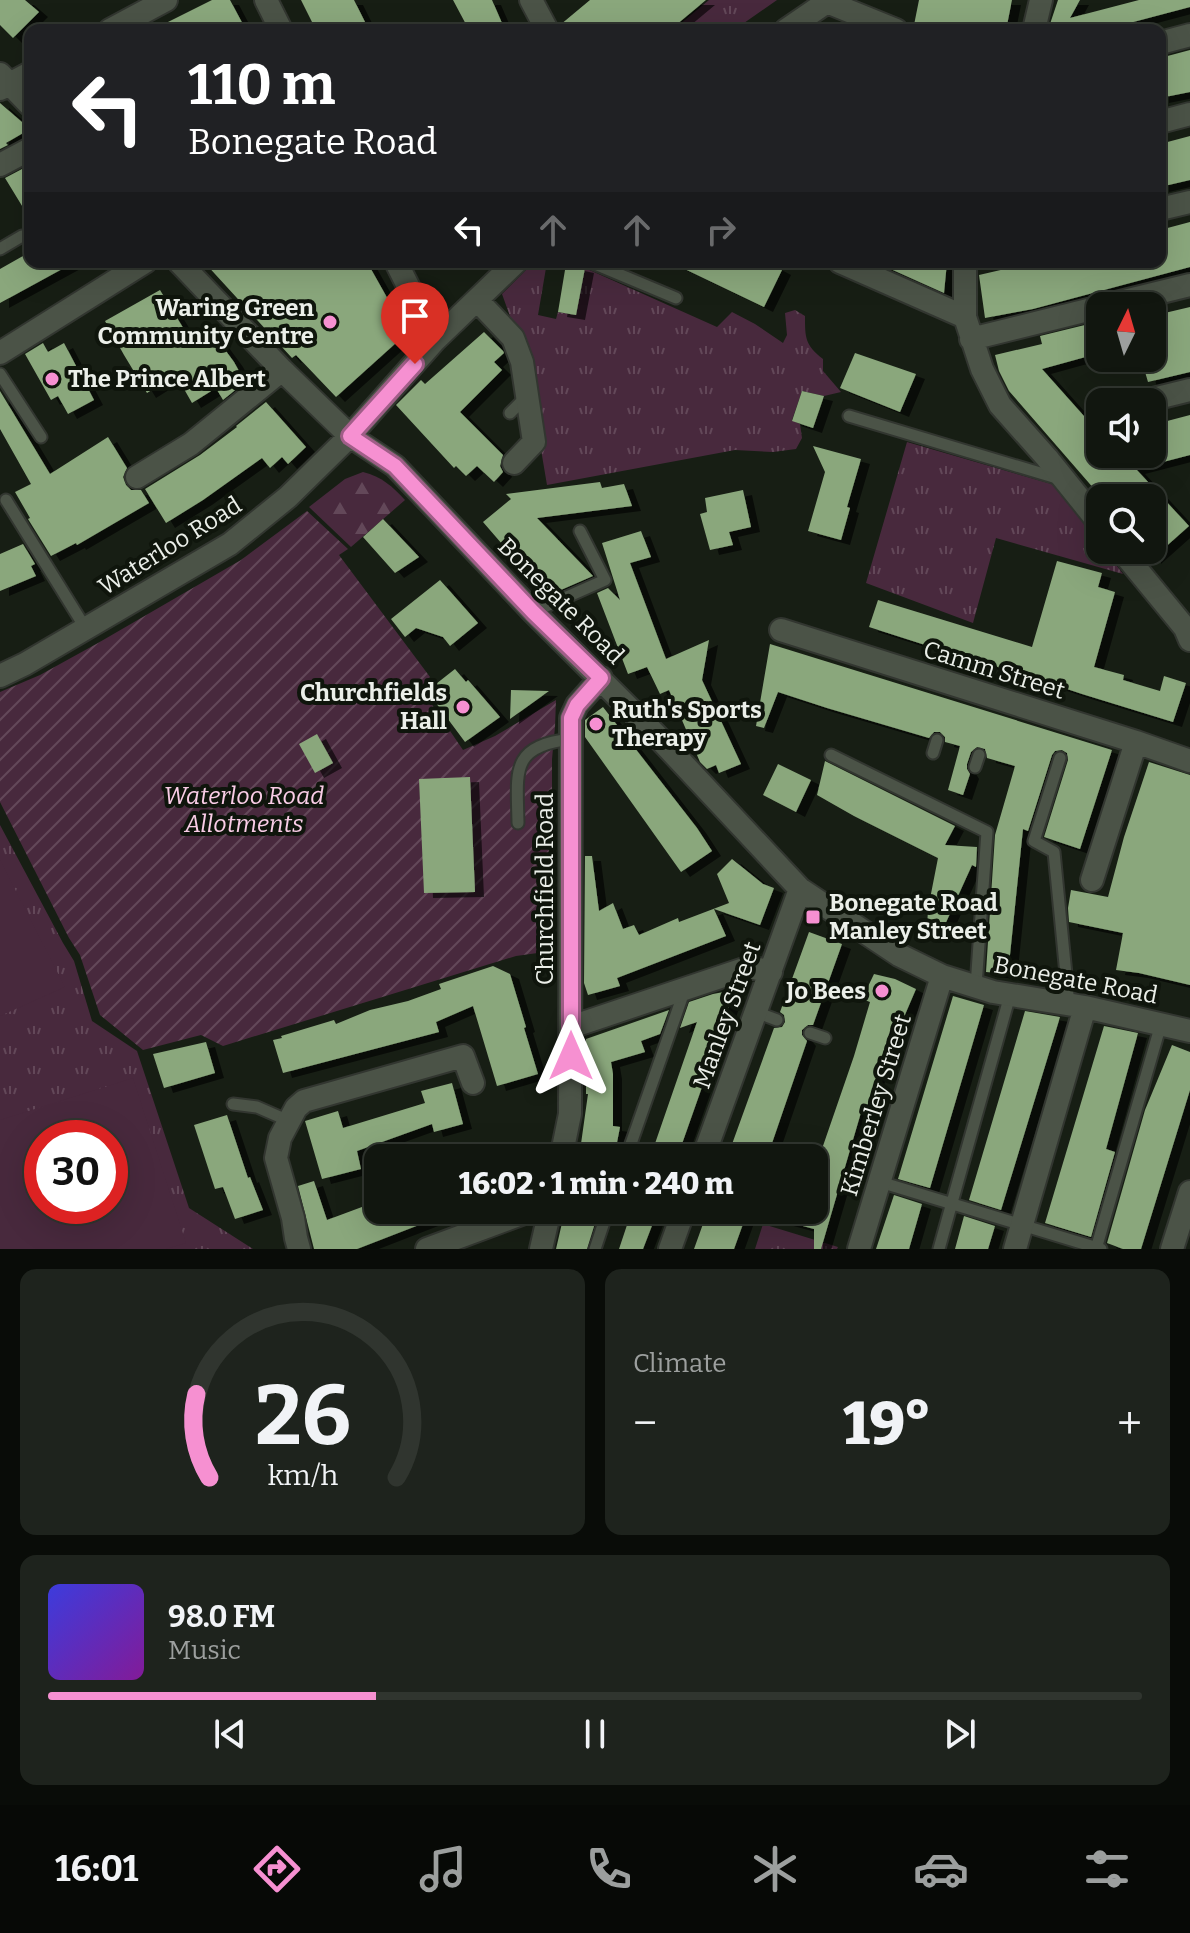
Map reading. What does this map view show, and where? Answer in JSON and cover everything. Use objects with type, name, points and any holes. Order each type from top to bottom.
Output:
[{"type":"street","points":[[121,24],[166,0]]},
{"type":"street","points":[[266,0],[278,24]]},
{"type":"street","points":[[531,0],[544,24]]},
{"type":"street","points":[[1035,24],[1041,0]]},
{"type":"street","points":[[795,24],[830,1],[882,24]]},
{"type":"street","points":[[1166,41],[1190,35]]},
{"type":"street","points":[[10,80],[24,98]]},
{"type":"street","points":[[1166,120],[1190,114]]},
{"type":"street","points":[[0,165],[24,152]]},
{"type":"street","points":[[1166,208],[1190,202]]},
{"type":"street","points":[[2,347],[135,268]]},
{"type":"street","name":"Bonegate Road","points":[[185,268],[350,436],[395,466],[800,889],[899,955],[942,976],[1010,995],[1190,1031]]},
{"type":"street","points":[[399,268],[435,340]]},
{"type":"street","name":"Waterloo Road","points":[[0,676],[230,544],[288,497],[350,436],[435,340],[510,268]]},
{"type":"street","points":[[852,268],[968,328],[1086,309]]},
{"type":"street","points":[[965,268],[968,328],[982,369],[1000,405],[1086,507]]},
{"type":"street","points":[[1161,292],[1190,285]]},
{"type":"street","points":[[477,300],[513,338],[522,362],[534,442],[514,463]]},
{"type":"street","points":[[137,477],[191,444],[282,370]]},
{"type":"street","points":[[1166,396],[1190,390]]},
{"type":"street","points":[[1131,564],[1179,631]]},
{"type":"street","name":"Camm Street","points":[[781,630],[994,706],[1070,729],[1136,742],[1190,761]]},
{"type":"street","name":"Churchfield Road","points":[[564,1144],[570,1114],[571,718],[577,705],[601,678]]},
{"type":"street","points":[[1092,880],[1136,742]]},
{"type":"street","name":"Manley Street","points":[[709,1144],[767,1016],[771,972],[800,889]]},
{"type":"street","points":[[571,1027],[750,967],[771,972]]},
{"type":"street","name":"Kimberley Street","points":[[859,1249],[942,976]]},
{"type":"street","points":[[1015,1249],[1077,1006]]},
{"type":"street","points":[[299,1249],[276,1158],[280,1138],[296,1108],[304,1101],[461,1047],[475,1088]]},
{"type":"street","points":[[1172,1249],[1190,1192]]},
{"type":"street","points":[[427,1249],[494,1224]]},
{"type":"street","points":[[541,1249],[547,1224]]},
{"type":"street","points":[[670,1249],[679,1224]]},
{"type":"lane","points":[[0,249],[22,236]]},
{"type":"lane","points":[[604,268],[676,298]]},
{"type":"lane","points":[[0,374],[41,437]]},
{"type":"lane","points":[[510,413],[527,396]]},
{"type":"lane","points":[[849,416],[1064,480]]},
{"type":"lane","points":[[6,500],[86,629]]},
{"type":"lane","points":[[533,612],[605,580],[580,531]]},
{"type":"lane","points":[[518,823],[517,771],[529,750],[548,742],[571,739]]},
{"type":"lane","points":[[933,753],[937,740]]},
{"type":"lane","points":[[831,755],[987,832],[976,986]]},
{"type":"lane","points":[[1060,758],[1034,841],[1054,852],[1077,1006]]},
{"type":"lane","points":[[631,1144],[686,989]]},
{"type":"lane","points":[[939,1249],[1010,995]]},
{"type":"lane","points":[[880,1182],[1098,1248],[1161,1024]]},
{"type":"lane","points":[[810,1033],[825,1038]]},
{"type":"lane","points":[[233,1104],[257,1107],[289,1121]]},
{"type":"lane","points":[[595,1249],[603,1224]]},
{"type":"green space","points":[[709,0],[777,0],[743,24],[680,24]]},
{"type":"green space","points":[[528,268],[546,268],[538,315],[556,319],[558,312],[576,315],[585,268],[717,327],[732,312],[783,343],[787,335],[785,313],[795,310],[805,316],[809,345],[823,359],[823,371],[841,392],[824,396],[802,391],[792,420],[800,424],[802,438],[796,449],[773,452],[735,450],[547,485],[522,337],[502,294]]},
{"type":"green space","points":[[907,442],[1055,485],[1086,525],[1086,564],[996,538],[973,623],[866,583]]},
{"type":"green space","points":[[363,472],[386,483],[405,500],[351,547],[309,507],[345,479]]},
{"type":"green space","name":"Waterloo Road Allotments","points":[[307,511],[348,549],[339,555],[430,677],[420,687],[463,750],[495,736],[556,700],[552,759],[552,951],[516,956],[223,1046],[201,1035],[143,1050],[100,1015],[80,955],[0,802],[0,692],[40,675],[241,560]]},
{"type":"green space","points":[[1088,564],[1116,564],[1123,574]]},
{"type":"green space","points":[[0,825],[74,961],[92,1021],[137,1051],[189,1208],[253,1249],[0,1249]]},
{"type":"green space","points":[[0,860],[65,987],[0,1016]]},
{"type":"green space","points":[[133,1078],[186,1243],[166,1249],[0,1249],[0,1120]]},
{"type":"green space","points":[[763,1224],[838,1247],[837,1249],[755,1249]]},
{"type":"building","points":[[0,0],[25,0],[39,12],[13,38],[0,25]]},
{"type":"building","points":[[212,0],[230,0],[243,24],[164,24]]},
{"type":"building","points":[[301,0],[354,0],[366,24],[313,24]]},
{"type":"building","points":[[453,0],[492,0],[502,24],[466,24]]},
{"type":"building","points":[[590,0],[706,0],[677,24],[561,24]]},
{"type":"building","points":[[919,0],[1012,0],[1007,24],[914,24]]},
{"type":"building","points":[[1058,0],[1080,0],[1070,18],[1139,0],[1190,0],[1190,7],[1126,24],[1050,24]]},
{"type":"building","points":[[1190,50],[1190,92],[1166,97],[1166,56]]},
{"type":"building","points":[[0,103],[24,124],[24,132],[0,149]]},
{"type":"building","points":[[1190,136],[1190,180],[1166,186],[1166,142]]},
{"type":"building","points":[[22,169],[24,209],[5,178]]},
{"type":"building","points":[[1190,222],[1190,267],[1097,292],[1086,292],[1086,295],[1033,309],[985,318],[979,275],[1010,268],[1166,268],[1166,228]]},
{"type":"building","points":[[24,255],[24,268],[64,268],[0,303],[0,269]]},
{"type":"building","name":"Waring Green Community Centre","points":[[210,268],[370,268],[407,333],[336,397],[296,355],[292,358]]},
{"type":"building","points":[[565,268],[585,268],[576,315],[558,312]]},
{"type":"building","points":[[683,268],[778,268],[782,270],[764,307]]},
{"type":"building","points":[[888,268],[946,268],[944,293]]},
{"type":"building","points":[[160,290],[193,344],[212,332],[234,362],[245,382],[223,400],[216,388],[192,403],[176,375],[147,393],[124,355],[105,321]]},
{"type":"building","points":[[1190,307],[1190,372],[1148,382],[1145,372],[1166,372],[1166,313]]},
{"type":"building","points":[[1086,325],[1086,357],[1042,369],[1086,418],[1086,468],[1140,468],[1136,469],[1150,484],[1090,484],[1009,391],[995,355],[1042,344],[1040,336]]},
{"type":"building","points":[[484,332],[504,353],[494,362],[502,370],[460,412],[503,455],[500,466],[503,472],[494,482],[477,466],[466,476],[456,466],[454,468],[396,405],[421,380],[425,384]]},
{"type":"building","name":"The Prince Albert","points":[[43,343],[48,352],[64,343],[94,400],[68,414],[58,396],[51,400],[25,354]]},
{"type":"building","points":[[855,353],[916,374],[900,412],[840,388]]},
{"type":"building","points":[[0,391],[50,474],[108,437],[127,468],[123,477],[126,485],[131,490],[141,490],[149,503],[77,545],[51,556],[15,492],[31,484],[0,429]]},
{"type":"building","points":[[802,391],[824,396],[813,428],[792,421]]},
{"type":"building","points":[[266,402],[306,447],[288,464],[282,457],[270,468],[262,458],[166,523],[145,489],[200,455]]},
{"type":"building","points":[[1190,415],[1190,455],[1166,461],[1166,421]]},
{"type":"building","points":[[813,446],[861,459],[841,540],[808,531],[825,472]]},
{"type":"building","points":[[600,482],[602,488],[624,484],[632,506],[537,518],[593,576],[547,596],[483,522],[511,499],[506,494]]},
{"type":"building","points":[[743,490],[751,527],[729,532],[733,545],[710,550],[700,514],[707,512],[705,498]]},
{"type":"building","points":[[1166,501],[1189,526],[1166,547]]},
{"type":"building","points":[[383,519],[419,557],[395,573],[363,537]]},
{"type":"building","points":[[641,531],[651,557],[630,563],[666,659],[709,640],[702,680],[741,764],[719,773],[716,765],[707,769],[700,762],[669,690],[660,694],[647,667],[628,674],[597,593],[608,588],[620,600],[602,543]]},
{"type":"building","points":[[23,544],[35,564],[31,566],[36,576],[0,591],[0,554]]},
{"type":"building","points":[[1057,561],[1102,573],[1098,587],[1115,592],[1094,667],[1124,675],[1123,680],[1160,691],[1164,676],[1186,683],[1173,722],[869,627],[878,600],[1032,647]]},
{"type":"building","points":[[440,580],[478,623],[450,646],[443,637],[416,628],[405,637],[391,619]]},
{"type":"building","points":[[770,644],[1112,750],[1080,849],[1044,837],[1068,760],[1067,753],[1062,750],[1052,755],[1028,831],[1023,829],[1008,974],[986,972],[995,835],[1015,766],[987,758],[985,749],[977,747],[971,752],[967,764],[970,774],[963,795],[948,790],[960,746],[945,742],[940,732],[934,732],[929,738],[778,692],[764,728],[756,726]]},
{"type":"building","name":"Churchfields Hall","points":[[455,669],[500,717],[465,742],[427,691]]},
{"type":"building","points":[[511,690],[549,691],[510,719]]},
{"type":"building","points":[[603,707],[712,851],[681,872],[585,737],[585,720]]},
{"type":"building","points":[[317,734],[333,763],[315,773],[299,744]]},
{"type":"building","points":[[825,761],[955,826],[945,845],[977,847],[976,867],[972,865],[943,929],[927,928],[938,858],[817,795]]},
{"type":"building","points":[[1149,762],[1190,775],[1190,985],[1116,970],[1123,933],[1069,922],[1071,890],[1108,897]]},
{"type":"building","points":[[778,764],[811,780],[796,812],[763,795]]},
{"type":"building","points":[[470,777],[475,892],[424,893],[419,779]]},
{"type":"building","points":[[585,856],[592,856],[599,911],[613,903],[623,929],[634,925],[639,935],[678,918],[679,922],[729,903],[717,874],[732,859],[763,884],[774,888],[760,925],[714,909],[726,936],[617,978],[620,986],[588,995],[584,983]]},
{"type":"building","points":[[809,932],[842,944],[813,1025],[802,1030],[807,1041],[772,1144],[732,1144],[774,1028],[782,1027],[785,1022],[780,1012]]},
{"type":"building","points":[[493,966],[510,974],[538,1074],[497,1086],[473,1006],[436,1022],[439,1032],[283,1073],[273,1040],[408,1001],[441,989],[439,984]]},
{"type":"building","points":[[874,974],[916,989],[904,1017],[895,1014],[866,1110],[862,1109],[821,1249],[814,1249],[814,1229],[796,1224],[828,1224],[828,1144],[824,1144],[870,1002],[862,999]]},
{"type":"building","points":[[734,990],[682,1144],[655,1144],[697,1022],[680,1028],[689,1002]]},
{"type":"building","points":[[953,996],[984,1005],[930,1188],[898,1179]]},
{"type":"building","points":[[669,1010],[660,1034],[641,1041],[645,1052],[611,1062],[613,1126],[620,1127],[617,1144],[581,1144],[588,1094],[586,1039]]},
{"type":"building","points":[[1025,1011],[1060,1017],[1001,1210],[969,1200]]},
{"type":"building","points":[[1104,1026],[1138,1033],[1106,1149],[1115,1152],[1091,1237],[1045,1223]]},
{"type":"building","points":[[206,1042],[215,1073],[164,1088],[153,1054]]},
{"type":"building","points":[[1172,1045],[1190,1052],[1190,1090],[1141,1249],[1123,1249],[1107,1243],[1145,1110]]},
{"type":"building","points":[[452,1083],[463,1124],[434,1132],[432,1124],[376,1144],[364,1144],[364,1148],[357,1151],[361,1169],[322,1179],[305,1121],[338,1111],[343,1128],[425,1103],[421,1091]]},
{"type":"building","points":[[227,1115],[248,1178],[263,1210],[235,1219],[223,1187],[215,1189],[194,1125]]},
{"type":"building","points":[[314,1181],[327,1220],[364,1206],[364,1224],[421,1224],[357,1249],[314,1249],[298,1186]]},
{"type":"building","points":[[894,1195],[922,1204],[909,1249],[876,1249]]},
{"type":"building","points":[[964,1216],[995,1226],[988,1249],[955,1249]]},
{"type":"building","points":[[562,1224],[595,1224],[587,1249],[556,1249]]},
{"type":"building","points":[[627,1224],[653,1224],[643,1249],[619,1249]]},
{"type":"building","points":[[703,1224],[743,1224],[734,1249],[694,1249]]},
{"type":"place","name":"Waring Green Community Centre","points":[[330,322]]},
{"type":"place","name":"The Prince Albert","points":[[52,379]]},
{"type":"place","name":"Churchfields Hall","points":[[463,707]]},
{"type":"place","name":"Ruth's Sports Therapy","points":[[596,724]]},
{"type":"place","name":"Bonegate Road Manley Street","points":[[813,917]]},
{"type":"place","name":"Jo Bees","points":[[882,991]]},
{"type":"route","points":[[415,364],[350,436],[395,466],[533,612],[601,678],[577,705],[571,718],[571,1056]]}]
